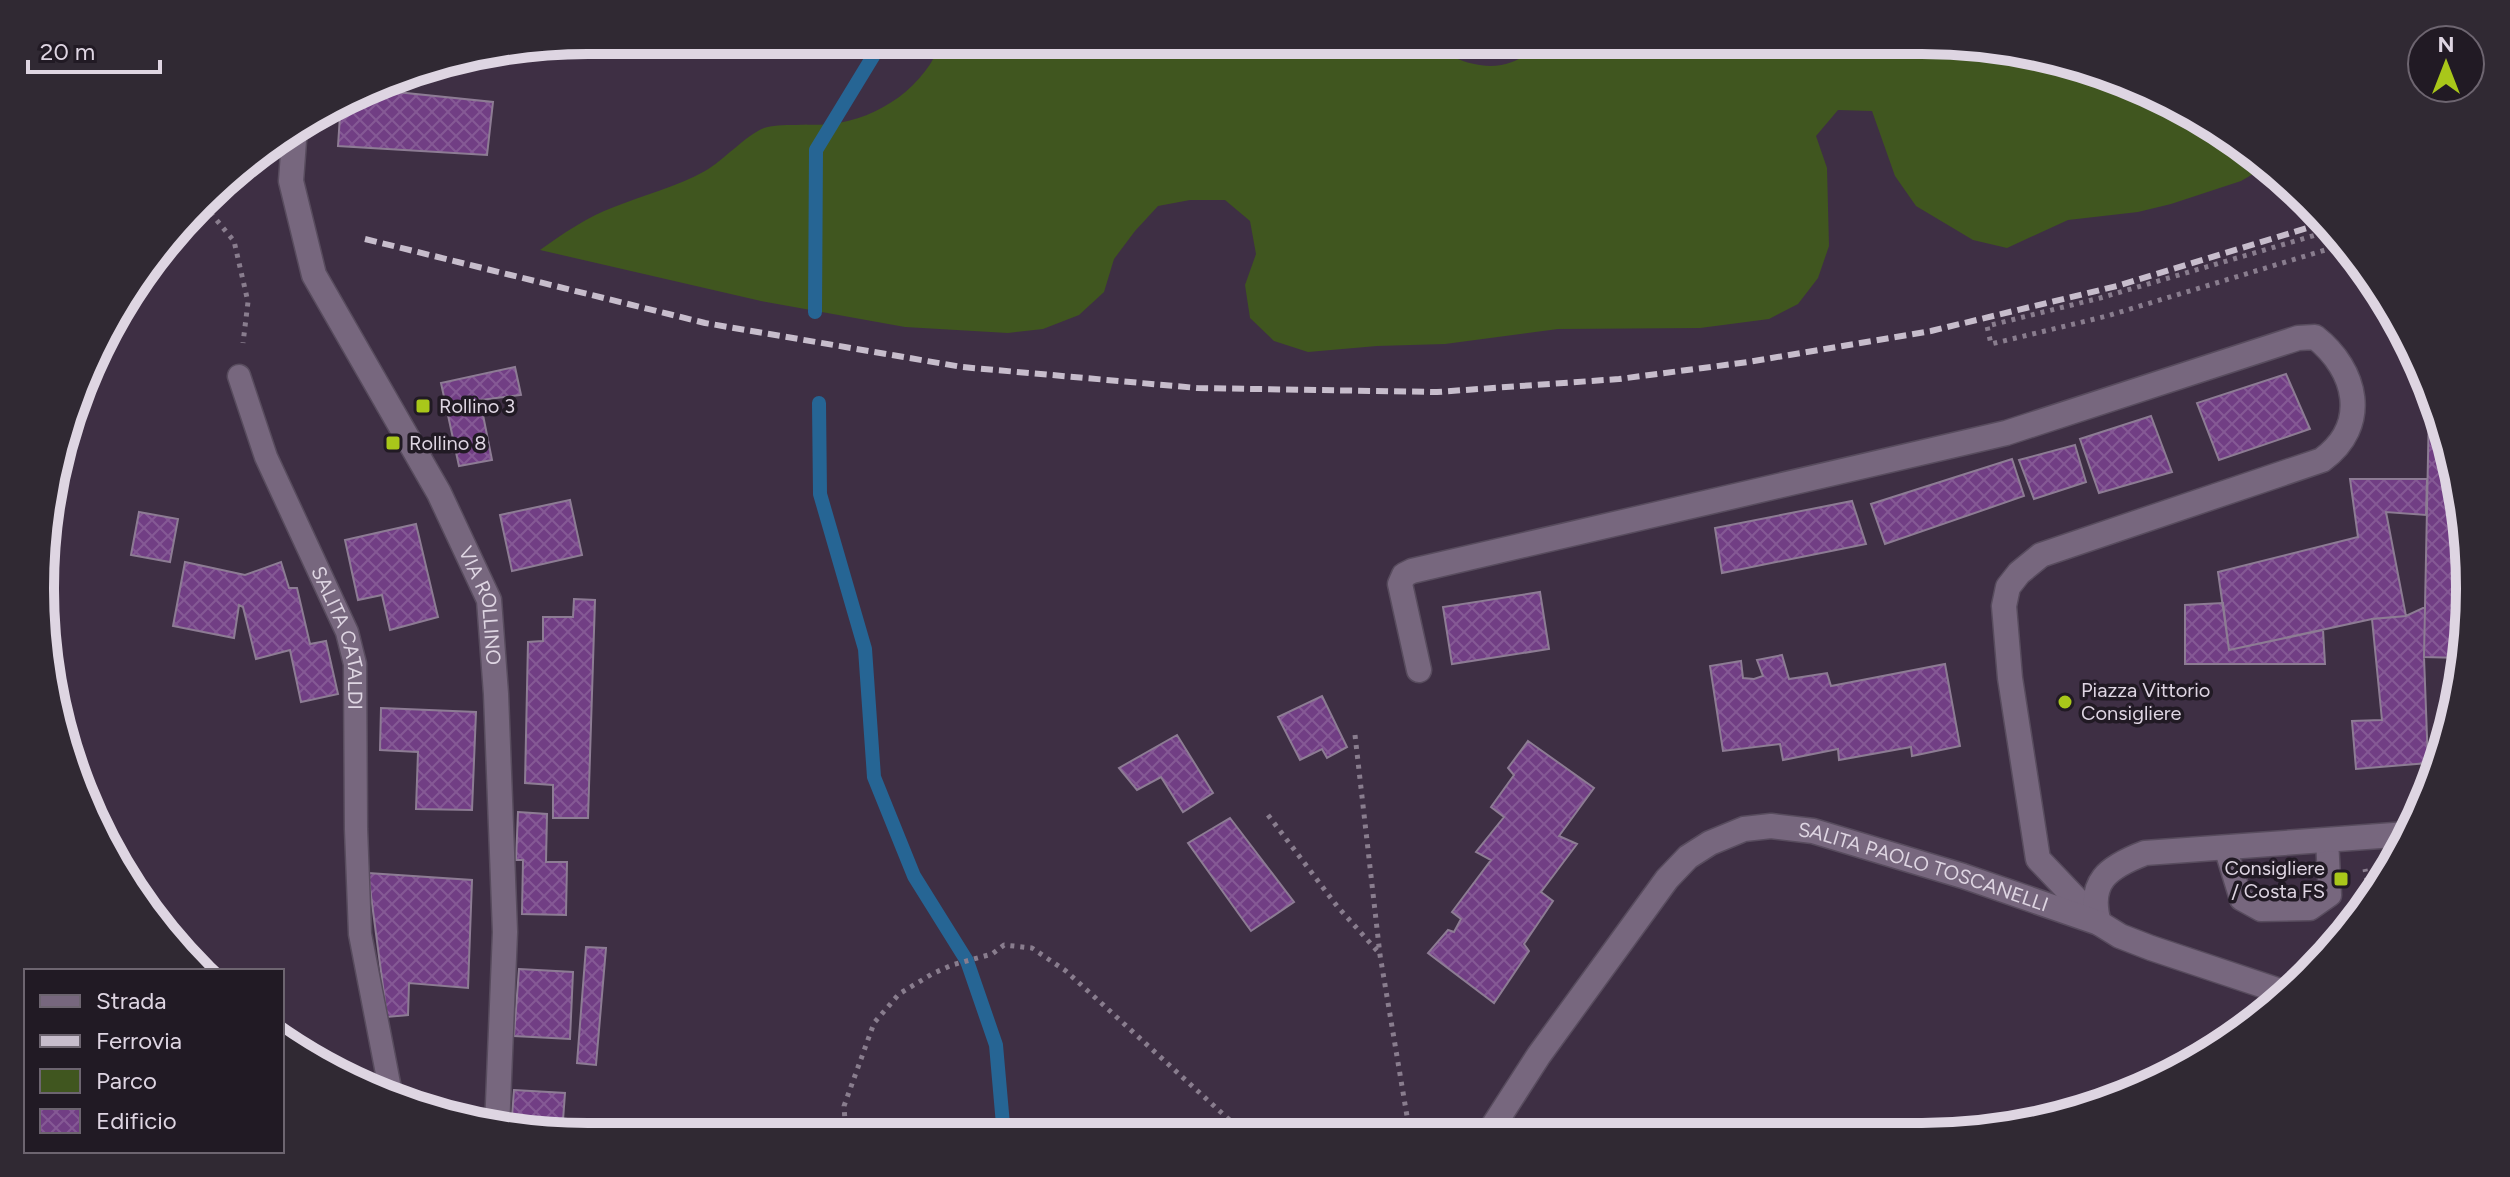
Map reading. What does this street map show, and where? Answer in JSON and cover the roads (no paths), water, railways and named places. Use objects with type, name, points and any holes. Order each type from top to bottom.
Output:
[{"type":"street","name":"VIA ROLLINO","points":[[294,143],[291,181],[314,275],[439,493],[489,600],[496,694],[505,932],[498,1115]]},
{"type":"street","points":[[1419,670],[1400,584],[1404,575],[1412,571],[2006,433],[2298,338],[2315,337],[2342,363],[2353,394],[2350,418],[2336,449],[2322,460],[2041,555],[2008,587],[2004,606],[2010,678],[2038,859],[2099,923],[2120,936],[2275,989]]},
{"type":"street","name":"SALITA PAOLO TOSCANELLI","points":[[1495,1123],[1539,1055],[1667,879],[1688,857],[1710,843],[1744,829],[1771,826],[1840,837],[2099,923]]},
{"type":"street","points":[[2099,923],[2094,906],[2096,890],[2104,877],[2115,866],[2145,853],[2396,835]]},
{"type":"lane","name":"SALITA CATALDI","points":[[239,376],[266,457],[347,632],[355,664],[360,934],[389,1084]]},
{"type":"lane","points":[[2225,847],[2241,899],[2261,910],[2310,909],[2330,895],[2327,840]]},
{"type":"waterway","points":[[815,312],[816,150],[874,54]]},
{"type":"waterway","points":[[819,403],[820,494],[865,649],[874,777],[914,876],[967,961],[996,1045],[1003,1123]]},
{"type":"railway","points":[[365,239],[705,323],[962,367],[1197,388],[1437,392],[1619,379],[1748,362],[1931,331],[2117,286],[2314,226]]},
{"type":"place","name":"Rollino 3","points":[[423,406]]},
{"type":"place","name":"Rollino 8","points":[[393,443]]},
{"type":"place","name":"Piazza Vittorio Consigliere","points":[[2065,702]]},
{"type":"place","name":"Consigliere / Costa FS","points":[[2341,879]]}]
